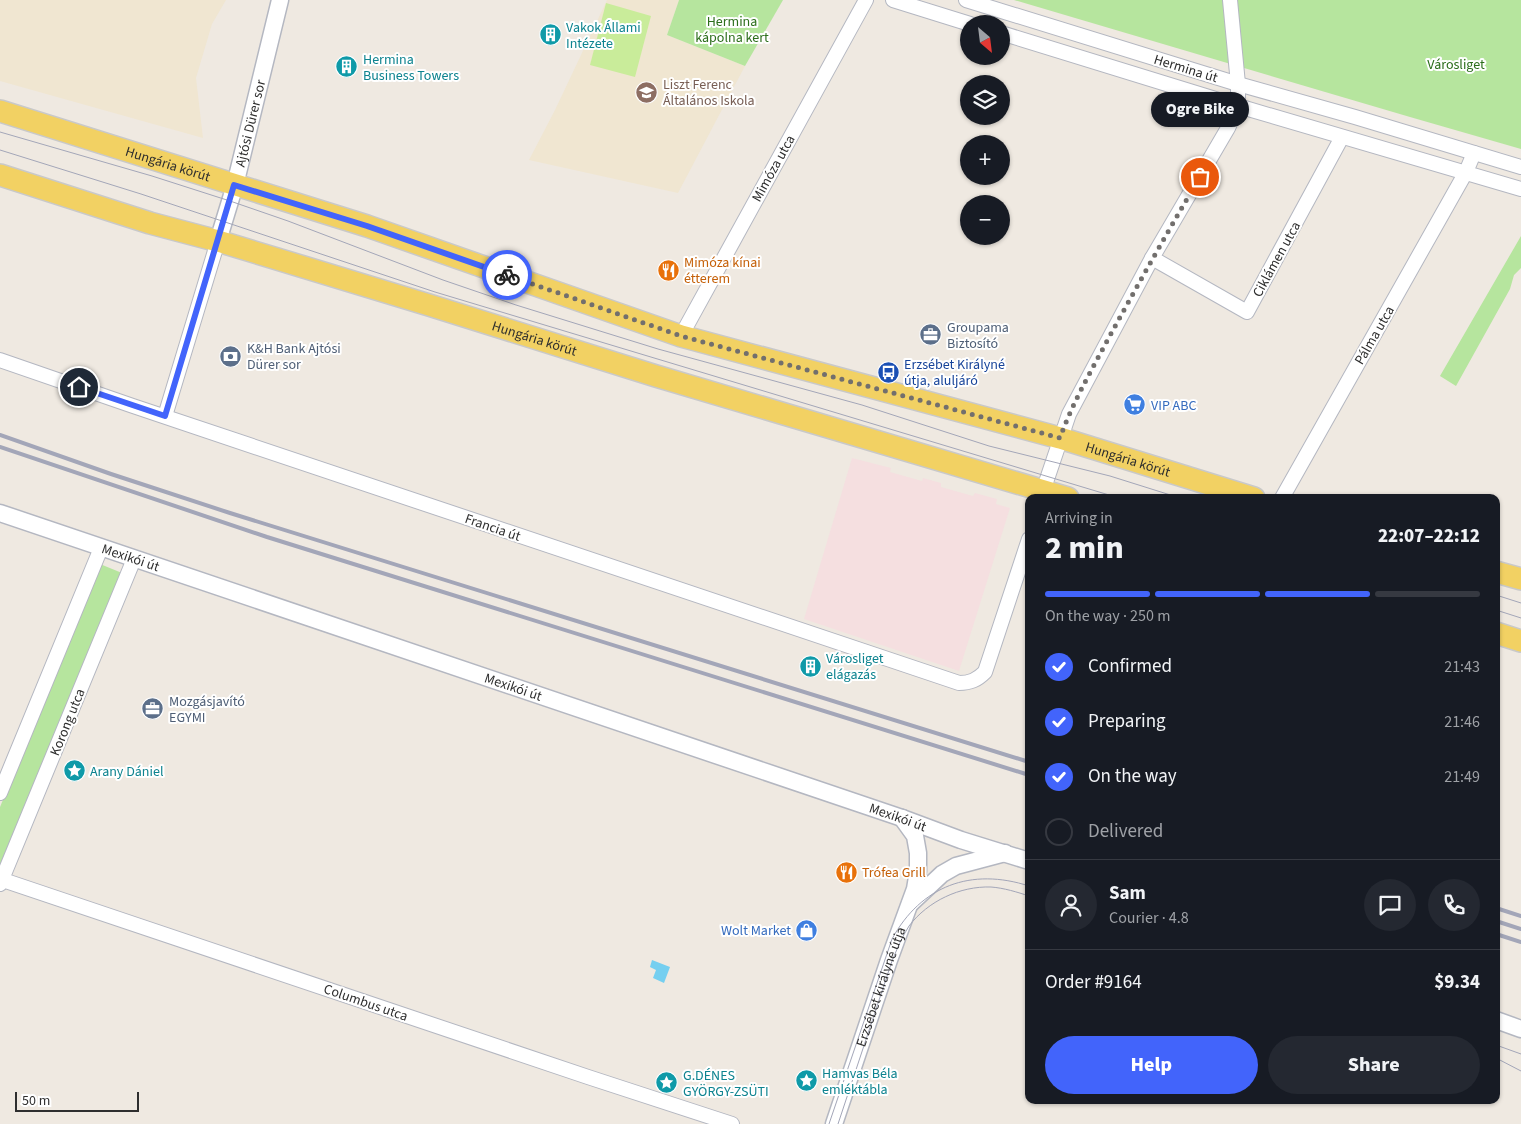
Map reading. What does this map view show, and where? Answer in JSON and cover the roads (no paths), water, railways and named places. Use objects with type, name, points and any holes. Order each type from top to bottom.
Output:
[{"type":"main road","name":"Hungária körút","points":[[0,111],[367,226],[681,336],[1060,438],[1241,494]]},
{"type":"main road","name":"Hungária körút","points":[[0,175],[150,223],[218,241],[665,379],[1014,482],[1042,494]]},
{"type":"main road","points":[[1500,573],[1521,579]]},
{"type":"main road","points":[[1500,634],[1521,641]]},
{"type":"street","name":"Ajtósi Dürer sor","points":[[165,416],[234,185],[280,0]]},
{"type":"street","name":"Mimóza utca","points":[[681,336],[866,0]]},
{"type":"street","points":[[893,0],[960,21]]},
{"type":"street","name":"Hermina út","points":[[966,0],[1238,84],[1356,117],[1521,168]]},
{"type":"street","points":[[1042,494],[1068,414],[1152,258],[1228,128],[1238,106],[1238,84],[1230,0]]},
{"type":"street","name":"Hermina út","points":[[1010,36],[1238,106],[1521,189]]},
{"type":"street","name":"Ciklámen utca","points":[[1152,258],[1247,312],[1342,137]]},
{"type":"street","name":"Pálma utca","points":[[1284,494],[1466,172],[1474,153]]},
{"type":"street","name":"Francia út","points":[[0,360],[959,683],[976,680],[985,672],[1025,551]]},
{"type":"street","name":"Mexikói út","points":[[0,514],[902,818],[961,840],[1025,860]]},
{"type":"street","points":[[0,794],[101,548]]},
{"type":"street","name":"Korong utca","points":[[1,881],[134,559]]},
{"type":"street","name":"Erzsébet királyné útja","points":[[834,1124],[915,889],[918,853],[915,836],[902,818]]},
{"type":"street","name":"Erzsébet királyné útja","points":[[909,905],[942,874],[956,866],[1006,853]]},
{"type":"street","name":"Columbus utca","points":[[1,881],[732,1124]]},
{"type":"street","points":[[1500,1021],[1521,1029]]},
{"type":"water","points":[[652,960],[670,967],[664,983],[653,978],[656,970],[650,967]]},
{"type":"tram line","points":[[0,132],[152,176],[230,201],[516,305],[658,349],[862,405],[989,446],[1110,476],[1167,494]]},
{"type":"tram line","points":[[0,150],[141,194],[435,292],[1106,494]]},
{"type":"tram line","points":[[1500,596],[1521,603]]},
{"type":"tram line","points":[[1500,611],[1521,618]]},
{"type":"tram line","points":[[829,1124],[892,939],[904,921],[917,906],[933,894],[968,880],[987,879],[1025,885]]},
{"type":"tram line","points":[[838,1124],[892,961],[909,926],[925,909],[956,892],[979,887],[991,887],[1025,895]]},
{"type":"tram line","points":[[1500,1046],[1521,1054]]},
{"type":"tram line","points":[[1500,1060],[1521,1071]]},
{"type":"railway","points":[[0,435],[230,513],[1025,761]]},
{"type":"railway","points":[[0,447],[267,537],[1025,774]]},
{"type":"railway","points":[[1500,909],[1521,916]]},
{"type":"railway","points":[[1500,922],[1521,929]]},
{"type":"railway","points":[[1500,935],[1521,942]]},
{"type":"place","name":"Vakok Állami Intézete","points":[[550,35]]},
{"type":"place","name":"Hermina Business Towers","points":[[347,67]]},
{"type":"place","name":"Liszt Ferenc Általános Iskola","points":[[647,92]]},
{"type":"place","name":"Ogre Bike","points":[[1200,177]]},
{"type":"place","name":"Mimóza kínai étterem","points":[[668,270]]},
{"type":"place","name":"Groupama Biztosító","points":[[931,335]]},
{"type":"place","name":"K&H Bank Ajtósi Dürer sor","points":[[231,356]]},
{"type":"place","name":"Erzsébet Királyné útja, aluljáró","points":[[888,372]]},
{"type":"place","name":"VIP ABC","points":[[1135,405]]},
{"type":"place","name":"Városliget elágazás","points":[[810,666]]},
{"type":"place","name":"Mozgásjavító EGYMI","points":[[153,709]]},
{"type":"place","name":"Arany Dániel","points":[[74,771]]},
{"type":"place","name":"Trófea Grill","points":[[846,872]]},
{"type":"place","name":"Wolt Market","points":[[807,930]]},
{"type":"place","name":"Hamvas Béla emléktábla","points":[[806,1081]]},
{"type":"place","name":"G.DÉNES GYÖRGY-ZSÜTI","points":[[667,1083]]},
{"type":"park label","name":"Hermina kápolna kert","points":[[732,30]]},
{"type":"park label","name":"Városliget","points":[[1456,64]]}]
